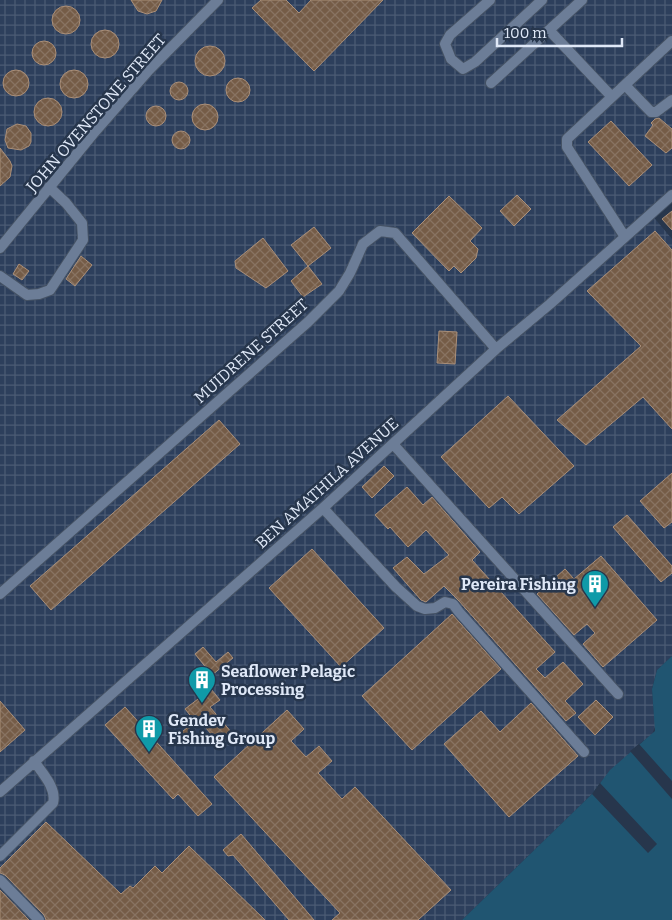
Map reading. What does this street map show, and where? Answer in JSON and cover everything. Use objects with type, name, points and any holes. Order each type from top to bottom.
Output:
[{"type":"street","name":"JOHN OVENSTONE STREET","points":[[0,248],[93,134],[149,70],[218,0]]},
{"type":"street","points":[[490,0],[450,35],[445,44],[451,59],[463,69],[474,62],[542,0]]},
{"type":"street","points":[[491,83],[582,0]]},
{"type":"street","points":[[549,30],[612,97]]},
{"type":"street","points":[[625,237],[566,143],[567,139],[672,41]]},
{"type":"street","points":[[625,84],[651,112],[656,112],[672,100]]},
{"type":"street","points":[[0,276],[27,295],[39,294],[50,290],[83,240],[82,223],[50,188]]},
{"type":"street","name":"BEN AMATHILA AVENUE","points":[[0,792],[323,508],[496,349],[550,304],[672,195]]},
{"type":"street","name":"MUIDRENE STREET","points":[[0,594],[308,322],[339,291],[350,273],[363,244],[380,231],[395,233],[496,349]]},
{"type":"street","points":[[393,444],[618,694]]},
{"type":"street","points":[[323,508],[396,587],[417,606],[426,609],[435,608],[445,602],[453,604],[584,752]]},
{"type":"street","points":[[0,856],[53,803],[55,796],[53,790],[34,761]]},
{"type":"street","points":[[0,880],[39,920]]},
{"type":"shaded area","points":[[0,0],[672,0],[672,192],[651,214],[672,239],[672,656],[657,670],[652,688],[655,726],[652,735],[639,744],[600,783],[592,794],[462,920],[0,920]]},
{"type":"shaded area","points":[[672,656],[672,920],[462,920],[592,794],[610,770],[655,731],[652,689],[657,670]]},
{"type":"pier","points":[[639,744],[672,781],[672,799],[630,751]]},
{"type":"pier","points":[[600,783],[657,844],[648,853],[592,794]]},
{"type":"building","points":[[131,0],[162,0],[156,11],[147,14],[138,11]]},
{"type":"building","points":[[261,0],[286,0],[299,13],[311,0],[383,0],[314,71],[252,8]]},
{"type":"building","points":[[66,6],[76,10],[80,20],[76,30],[66,34],[56,30],[52,20],[56,10]]},
{"type":"building","points":[[105,30],[115,34],[119,44],[115,54],[105,58],[95,54],[91,44],[95,34]]},
{"type":"building","points":[[44,41],[52,45],[56,53],[52,61],[44,65],[36,61],[32,53],[36,45]]},
{"type":"building","points":[[210,46],[221,50],[225,61],[221,72],[210,76],[199,72],[195,61],[199,50]]},
{"type":"building","points":[[16,70],[25,74],[29,83],[25,92],[16,96],[7,92],[3,83],[7,74]]},
{"type":"building","points":[[74,70],[84,74],[88,84],[84,94],[74,98],[64,94],[60,84],[64,74]]},
{"type":"building","points":[[238,78],[243,79],[249,85],[249,95],[243,101],[238,102],[233,101],[227,95],[226,90],[227,85],[233,79]]},
{"type":"building","points":[[179,82],[185,85],[188,91],[185,97],[179,100],[173,97],[170,91],[173,85]]},
{"type":"building","points":[[48,98],[58,102],[62,112],[58,122],[48,126],[38,122],[34,112],[38,102]]},
{"type":"building","points":[[205,104],[214,108],[218,117],[214,126],[205,130],[196,126],[192,117],[196,108]]},
{"type":"building","points":[[156,106],[163,109],[166,116],[163,123],[156,126],[149,123],[146,116],[149,109]]},
{"type":"building","points":[[659,118],[672,129],[672,148],[666,153],[645,136],[653,125],[651,123]]},
{"type":"building","points":[[611,121],[652,165],[629,186],[588,142]]},
{"type":"building","points":[[17,124],[26,126],[31,133],[29,146],[21,150],[8,148],[5,140],[7,129]]},
{"type":"building","points":[[177,131],[185,131],[190,136],[188,147],[177,149],[172,144],[172,136]]},
{"type":"building","points":[[0,148],[12,166],[10,177],[0,186]]},
{"type":"building","points":[[517,195],[531,209],[514,226],[500,211]]},
{"type":"building","points":[[449,196],[482,228],[470,241],[478,249],[476,258],[461,273],[454,266],[449,271],[412,233]]},
{"type":"building","points":[[672,211],[672,230],[662,219]]},
{"type":"building","points":[[314,227],[331,248],[308,266],[291,245]]},
{"type":"building","points":[[655,231],[672,250],[672,429],[643,397],[586,445],[557,420],[641,346],[587,291]]},
{"type":"building","points":[[263,238],[288,271],[266,288],[236,268],[235,261]]},
{"type":"building","points":[[81,256],[92,265],[75,286],[66,279]]},
{"type":"building","points":[[19,264],[29,271],[22,280],[13,274]]},
{"type":"building","points":[[308,266],[322,284],[303,297],[291,281]]},
{"type":"building","points":[[439,331],[457,332],[455,364],[437,363]]},
{"type":"building","points":[[508,396],[574,466],[519,514],[502,497],[489,508],[441,457]]},
{"type":"building","points":[[219,420],[240,444],[51,610],[30,586]]},
{"type":"building","points":[[384,466],[394,476],[372,498],[362,487]]},
{"type":"building","points":[[672,473],[672,522],[664,528],[640,501]]},
{"type":"building","points":[[407,487],[423,505],[432,497],[480,552],[472,560],[555,652],[536,669],[545,678],[563,662],[583,684],[565,701],[576,713],[566,721],[444,586],[426,602],[421,600],[393,568],[407,557],[424,574],[449,555],[426,530],[408,547],[390,527],[388,529],[375,515]]},
{"type":"building","points":[[627,515],[672,566],[672,573],[661,582],[613,527]]},
{"type":"building","points":[[312,549],[384,628],[341,667],[269,588]]},
{"type":"building","name":"Pereira Fishing","points":[[601,556],[657,620],[603,667],[583,644],[595,633],[587,624],[574,635],[537,594],[565,569],[574,579]]},
{"type":"building","points":[[452,614],[501,669],[412,750],[362,696]]},
{"type":"building","points":[[203,647],[216,662],[228,652],[233,658],[212,675],[195,654]]},
{"type":"building","points":[[211,689],[220,700],[210,707],[232,733],[220,744],[197,718],[194,720],[185,709]]},
{"type":"building","points":[[596,700],[613,717],[595,735],[578,717]]},
{"type":"building","points":[[0,701],[25,730],[0,752]]},
{"type":"building","points":[[531,703],[578,756],[509,817],[444,744],[481,711],[500,732]]},
{"type":"building","name":"Gendev Fishing Group","points":[[125,707],[212,804],[198,816],[178,794],[173,799],[105,725]]},
{"type":"building","points":[[287,710],[304,729],[291,741],[306,757],[319,746],[332,761],[318,773],[342,799],[355,787],[451,890],[418,920],[332,920],[340,913],[214,777]]},
{"type":"building","points":[[188,727],[193,733],[182,743],[177,736]]},
{"type":"building","points":[[46,822],[121,894],[130,886],[133,888],[155,866],[162,873],[189,846],[265,920],[46,920],[44,915],[5,875],[0,873],[0,868]]},
{"type":"building","points":[[241,834],[314,920],[289,920],[233,855],[228,856],[223,850]]},
{"type":"building","points":[[0,890],[29,920],[0,920]]},
{"type":"place","name":"Pereira Fishing","points":[[595,608]]},
{"type":"place","name":"Seaflower Pelagic Processing","points":[[202,704]]},
{"type":"place","name":"Gendev Fishing Group","points":[[149,753]]}]
